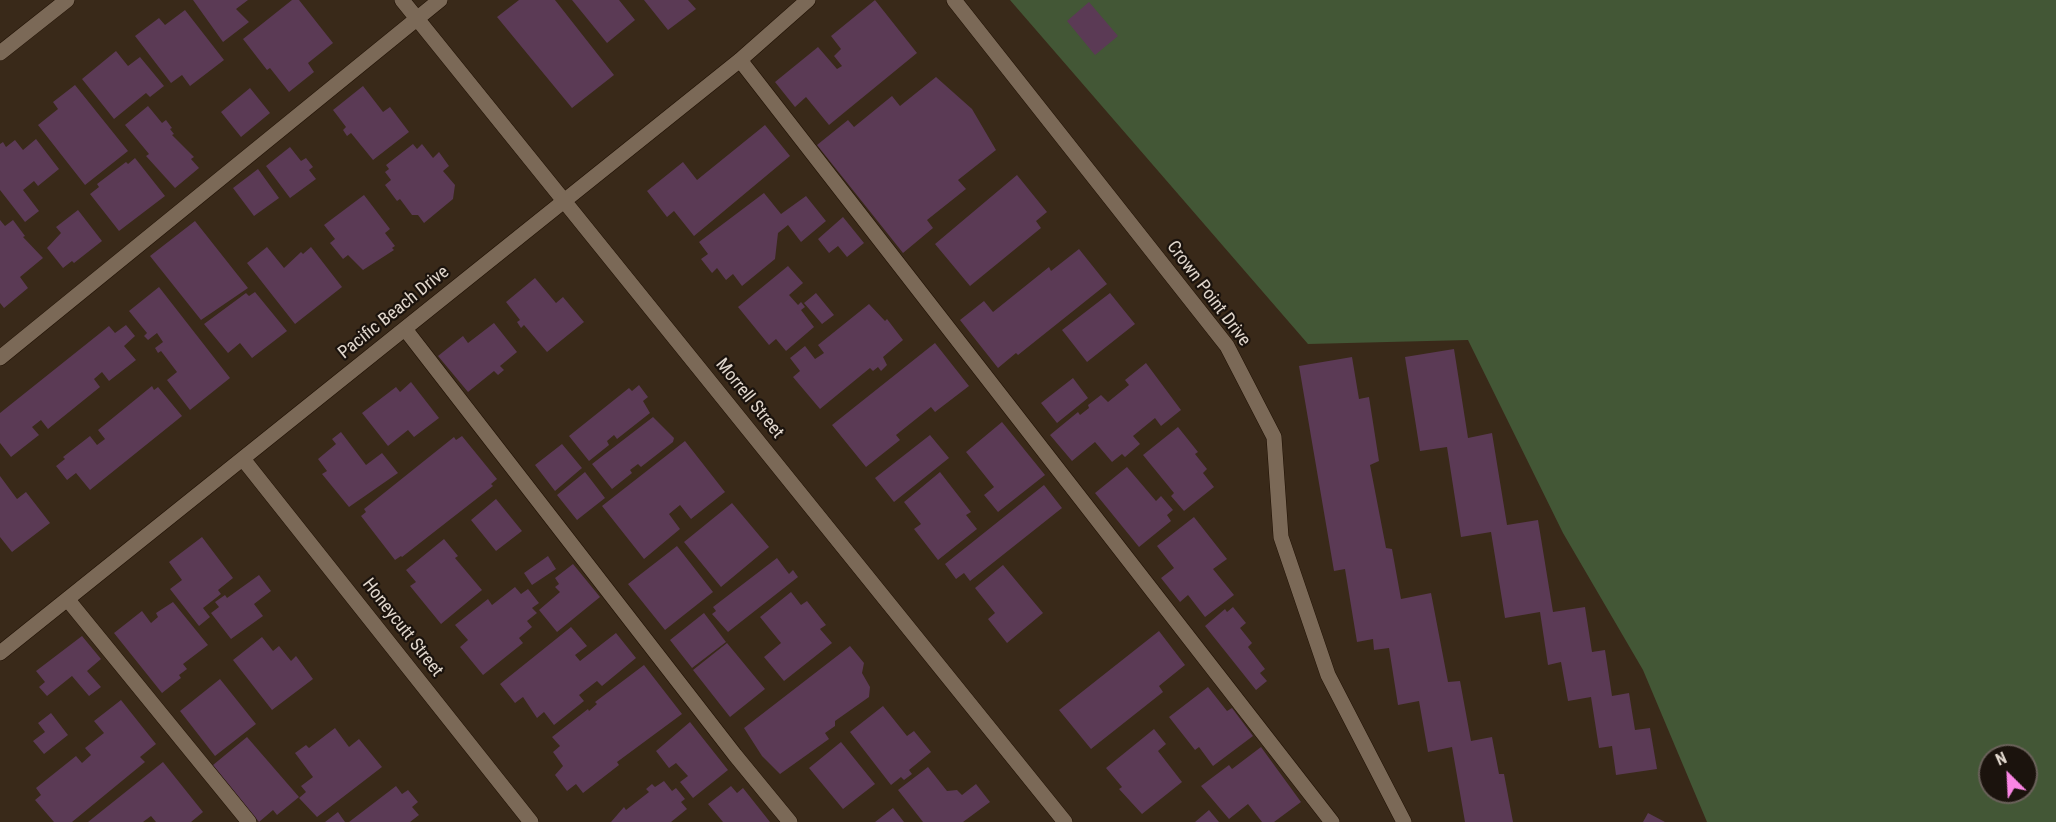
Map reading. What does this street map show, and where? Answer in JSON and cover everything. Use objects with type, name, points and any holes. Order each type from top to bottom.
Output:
[{"type":"street","points":[[0,53],[67,0]]},
{"type":"street","name":"Morrell Street","points":[[402,0],[1065,822]]},
{"type":"street","points":[[0,358],[440,0]]},
{"type":"street","name":"Pacific Beach Drive","points":[[0,653],[740,60],[808,0]]},
{"type":"street","name":"Crown Point Drive","points":[[954,0],[1227,346],[1274,437],[1281,537],[1328,675],[1403,822]]},
{"type":"street","points":[[740,60],[1332,822]]},
{"type":"street","points":[[405,329],[735,755],[790,822]]},
{"type":"street","name":"Honeycutt Street","points":[[243,459],[531,822]]},
{"type":"street","points":[[68,600],[249,822]]},
{"type":"green space","points":[[1010,0],[2056,0],[2056,822],[1707,822],[1643,670],[1563,533],[1468,340],[1308,344]]},
{"type":"building","points":[[193,0],[248,0],[236,9],[249,22],[223,42]]},
{"type":"building","points":[[292,0],[299,0],[333,43],[308,63],[314,72],[289,92],[270,68],[267,70],[243,39]]},
{"type":"building","points":[[519,0],[555,0],[614,75],[572,108],[497,17]]},
{"type":"building","points":[[572,0],[619,0],[635,20],[607,43]]},
{"type":"building","points":[[644,0],[688,0],[696,9],[668,30]]},
{"type":"building","points":[[875,0],[917,53],[829,125],[806,97],[795,107],[775,82],[818,47],[837,69],[842,66],[834,56],[841,49],[831,36]]},
{"type":"building","points":[[1089,2],[1118,36],[1095,55],[1067,21]]},
{"type":"building","points":[[185,10],[224,60],[190,86],[182,75],[171,83],[135,36],[159,18],[165,25]]},
{"type":"building","points":[[116,51],[128,66],[140,57],[164,86],[150,97],[146,93],[114,119],[82,79]]},
{"type":"building","points":[[936,77],[972,109],[996,150],[958,180],[966,189],[927,220],[933,228],[903,253],[817,145],[848,120],[854,127],[892,96],[900,106]]},
{"type":"building","points":[[75,85],[128,151],[85,185],[38,125],[58,109],[53,102]]},
{"type":"building","points":[[363,86],[383,112],[390,107],[409,132],[373,160],[351,133],[347,136],[343,130],[346,127],[333,110]]},
{"type":"building","points":[[250,88],[270,113],[241,137],[221,112]]},
{"type":"building","points":[[148,106],[162,123],[166,120],[172,128],[170,129],[174,134],[172,135],[194,157],[191,159],[199,168],[175,188],[146,156],[149,154],[125,125]]},
{"type":"building","points":[[765,125],[790,156],[694,236],[674,211],[667,217],[647,191],[683,162],[697,180]]},
{"type":"building","points":[[36,139],[59,169],[38,186],[34,181],[23,190],[39,211],[25,222],[0,190],[0,144],[3,142],[6,147],[15,140],[23,150]]},
{"type":"building","points":[[413,144],[417,149],[422,144],[433,158],[439,152],[449,166],[443,171],[455,185],[453,199],[424,223],[418,215],[412,215],[400,199],[397,201],[385,185],[391,180],[385,172],[389,169],[386,165]]},
{"type":"building","points":[[290,147],[301,161],[306,158],[313,167],[309,170],[316,179],[290,198],[266,166]]},
{"type":"building","points":[[135,158],[165,196],[119,231],[90,194],[99,187],[97,184]]},
{"type":"building","points":[[258,169],[279,198],[254,216],[233,188]]},
{"type":"building","points":[[1017,175],[1047,212],[1036,221],[1041,228],[970,286],[935,244]]},
{"type":"building","points":[[764,193],[781,214],[806,196],[826,221],[801,242],[788,225],[778,233],[775,259],[742,286],[733,274],[726,280],[717,268],[712,273],[701,259],[708,254],[699,242]]},
{"type":"building","points":[[364,195],[390,229],[385,233],[395,246],[392,248],[394,250],[363,270],[348,255],[343,259],[330,243],[335,239],[324,225]]},
{"type":"building","points":[[78,210],[102,241],[74,263],[72,261],[63,268],[47,248],[61,233],[56,227]]},
{"type":"building","points":[[843,217],[864,243],[847,257],[838,246],[829,253],[818,239]]},
{"type":"building","points":[[0,220],[5,226],[13,220],[25,236],[23,237],[43,258],[20,277],[28,288],[4,308],[0,303]]},
{"type":"building","points":[[195,221],[248,288],[201,320],[150,256]]},
{"type":"building","points":[[267,247],[284,268],[301,252],[303,254],[311,247],[342,287],[295,324],[247,263]]},
{"type":"building","points":[[1079,249],[1107,284],[1018,355],[1016,353],[998,368],[960,320],[984,301],[993,312],[1049,267],[1051,271]]},
{"type":"building","points":[[788,266],[803,283],[789,295],[798,305],[801,302],[805,307],[801,310],[814,327],[786,351],[776,339],[769,345],[738,307]]},
{"type":"building","points":[[535,278],[556,303],[563,297],[584,322],[547,352],[524,325],[521,328],[517,322],[520,320],[506,302]]},
{"type":"building","points":[[159,287],[230,378],[190,410],[167,380],[177,372],[161,351],[158,353],[155,348],[163,342],[157,333],[148,340],[144,336],[147,333],[129,311]]},
{"type":"building","points":[[255,292],[287,331],[252,358],[240,343],[228,353],[204,324],[246,293],[249,296]]},
{"type":"building","points":[[816,293],[834,315],[822,324],[804,303]]},
{"type":"building","points":[[1110,293],[1135,324],[1087,362],[1062,330]]},
{"type":"building","points":[[869,304],[885,321],[887,319],[903,340],[883,357],[887,365],[881,371],[878,367],[873,371],[870,368],[820,409],[793,377],[800,371],[790,358],[805,346],[815,359],[824,353],[818,345]]},
{"type":"building","points":[[494,323],[517,352],[500,366],[504,370],[498,375],[494,371],[468,392],[438,356],[463,336],[468,343]]},
{"type":"building","points":[[126,325],[135,336],[124,346],[136,360],[109,381],[102,372],[94,379],[100,387],[48,429],[41,420],[32,427],[39,435],[11,457],[0,443],[0,413],[109,326],[115,333]]},
{"type":"building","points":[[935,343],[969,386],[935,412],[931,407],[896,435],[900,440],[866,467],[832,425]]},
{"type":"building","points":[[1454,349],[1468,438],[1492,433],[1507,525],[1538,520],[1553,612],[1585,607],[1592,652],[1605,650],[1612,696],[1629,693],[1635,730],[1650,728],[1657,769],[1616,775],[1612,746],[1599,748],[1591,697],[1568,701],[1561,662],[1548,665],[1540,612],[1505,618],[1491,532],[1461,537],[1447,447],[1420,451],[1405,357]]},
{"type":"building","points":[[1352,357],[1359,399],[1369,397],[1379,461],[1370,465],[1386,548],[1392,549],[1401,599],[1431,593],[1448,682],[1460,681],[1471,741],[1492,737],[1499,774],[1504,774],[1513,822],[1465,822],[1452,747],[1428,752],[1419,701],[1398,705],[1389,648],[1374,650],[1373,639],[1357,642],[1345,569],[1334,571],[1299,366]]},
{"type":"building","points":[[1146,363],[1181,410],[1161,426],[1155,418],[1133,436],[1140,444],[1125,457],[1122,454],[1112,462],[1095,442],[1072,461],[1050,435],[1078,412],[1080,415],[1089,408],[1088,405],[1101,395],[1108,402],[1129,385],[1125,380]]},
{"type":"building","points":[[1073,378],[1088,398],[1057,423],[1041,403]]},
{"type":"building","points":[[411,382],[439,418],[414,437],[408,430],[388,446],[362,413],[396,387],[400,392]]},
{"type":"building","points":[[639,385],[648,397],[643,401],[650,413],[617,439],[614,435],[607,441],[609,445],[589,461],[569,436],[629,388],[632,391]]},
{"type":"building","points":[[152,386],[154,390],[158,387],[182,416],[90,490],[76,473],[67,480],[56,466],[65,459],[63,457],[90,436],[97,445],[105,439],[98,430]]},
{"type":"building","points":[[653,417],[674,438],[673,442],[641,467],[638,464],[630,470],[632,473],[612,489],[592,464]]},
{"type":"building","points":[[1002,422],[1045,475],[998,512],[984,495],[994,487],[966,452]]},
{"type":"building","points":[[1178,427],[1198,452],[1195,454],[1207,469],[1203,473],[1214,487],[1184,511],[1171,496],[1174,493],[1143,455]]},
{"type":"building","points":[[341,432],[366,465],[382,453],[398,473],[349,507],[322,474],[327,471],[318,459],[336,444],[332,439]]},
{"type":"building","points":[[930,435],[949,458],[894,502],[875,478]]},
{"type":"building","points":[[462,436],[497,479],[491,484],[493,486],[402,557],[395,560],[361,516],[366,512],[364,509],[454,437],[456,440]]},
{"type":"building","points":[[685,441],[725,492],[691,519],[680,505],[669,514],[680,529],[644,559],[602,506]]},
{"type":"building","points":[[562,444],[582,468],[555,491],[535,465]]},
{"type":"building","points":[[1127,467],[1156,501],[1161,496],[1173,510],[1167,515],[1171,521],[1139,547],[1095,493]]},
{"type":"building","points":[[585,472],[605,498],[577,520],[557,495]]},
{"type":"building","points":[[940,472],[971,512],[966,515],[977,529],[938,560],[914,529],[921,524],[904,502]]},
{"type":"building","points":[[0,476],[17,499],[26,492],[50,523],[12,552],[0,537]]},
{"type":"building","points":[[1044,485],[1062,508],[970,581],[964,573],[956,579],[945,564]]},
{"type":"building","points":[[496,499],[522,531],[496,551],[471,520]]},
{"type":"building","points":[[732,503],[769,547],[721,587],[684,542]]},
{"type":"building","points":[[1194,517],[1227,559],[1213,569],[1234,595],[1205,617],[1188,595],[1180,602],[1161,578],[1174,568],[1157,546]]},
{"type":"building","points":[[202,537],[233,578],[218,590],[221,594],[203,608],[210,617],[199,626],[170,589],[182,580],[169,562]]},
{"type":"building","points":[[444,539],[458,556],[455,558],[482,590],[441,624],[410,586],[416,582],[406,570]]},
{"type":"building","points":[[677,546],[713,592],[665,630],[628,584]]},
{"type":"building","points":[[548,556],[556,569],[532,585],[524,573]]},
{"type":"building","points":[[777,558],[789,574],[793,570],[798,577],[728,632],[712,614],[716,611],[713,607]]},
{"type":"building","points":[[573,564],[600,597],[557,632],[539,610],[560,592],[555,587],[559,584],[555,578]]},
{"type":"building","points":[[1003,565],[1043,613],[1007,643],[988,619],[995,613],[975,588]]},
{"type":"building","points":[[259,575],[271,591],[254,604],[263,616],[231,639],[211,613],[219,607],[215,602],[225,595],[227,598]]},
{"type":"building","points":[[515,587],[521,594],[528,589],[539,603],[532,608],[537,613],[527,621],[532,627],[519,638],[523,643],[483,675],[460,647],[468,640],[455,625],[488,599],[492,605]]},
{"type":"building","points":[[791,592],[801,605],[807,601],[826,625],[820,629],[832,643],[784,681],[764,657],[781,643],[760,617]]},
{"type":"building","points":[[173,602],[208,645],[183,664],[187,669],[179,675],[181,678],[162,693],[114,633],[142,611],[151,623],[158,617],[156,613]]},
{"type":"building","points":[[1233,607],[1246,623],[1240,628],[1252,643],[1248,647],[1265,669],[1260,673],[1267,681],[1256,690],[1205,626],[1225,609],[1227,612]]},
{"type":"building","points":[[704,613],[726,642],[692,668],[670,640]]},
{"type":"building","points":[[571,627],[587,646],[575,655],[580,661],[616,633],[636,658],[602,686],[597,681],[579,695],[584,701],[554,725],[544,712],[537,718],[523,697],[515,703],[500,684]]},
{"type":"building","points":[[1159,631],[1185,665],[1159,686],[1163,692],[1091,749],[1059,710]]},
{"type":"building","points":[[82,636],[101,659],[87,671],[101,687],[89,696],[72,676],[47,696],[39,687],[45,682],[36,671]]},
{"type":"building","points":[[262,637],[273,651],[279,646],[291,661],[296,656],[313,679],[272,710],[233,660]]},
{"type":"building","points":[[727,643],[765,689],[730,717],[693,670]]},
{"type":"building","points":[[850,646],[864,663],[862,673],[870,687],[869,697],[835,721],[835,726],[825,733],[829,739],[780,774],[762,756],[744,728]]},
{"type":"building","points":[[644,665],[682,714],[617,762],[619,765],[583,793],[576,784],[567,791],[555,775],[563,766],[553,752],[560,746],[552,737],[588,709],[589,711],[597,704],[595,702]]},
{"type":"building","points":[[220,679],[256,724],[215,756],[180,711]]},
{"type":"building","points":[[1208,687],[1227,711],[1232,708],[1253,736],[1213,766],[1199,747],[1195,750],[1169,717]]},
{"type":"building","points":[[121,700],[156,744],[140,757],[145,762],[72,822],[54,822],[35,800],[41,795],[36,788],[76,756],[82,763],[91,755],[85,748],[104,733],[94,721]]},
{"type":"building","points":[[883,706],[907,736],[914,731],[931,752],[909,770],[912,774],[904,780],[901,777],[891,785],[850,732]]},
{"type":"building","points":[[51,713],[68,735],[44,754],[33,741],[45,732],[38,723]]},
{"type":"building","points":[[690,722],[728,770],[693,798],[680,782],[688,776],[676,763],[669,768],[656,751]]},
{"type":"building","points":[[335,728],[349,747],[359,739],[382,767],[317,817],[299,798],[306,792],[301,786],[313,777],[295,753],[306,745],[309,748]]},
{"type":"building","points":[[1154,729],[1166,744],[1158,751],[1182,782],[1142,814],[1119,789],[1122,787],[1106,768]]},
{"type":"building","points":[[247,737],[299,797],[277,815],[273,810],[259,822],[213,765]]},
{"type":"building","points":[[841,742],[875,784],[843,809],[809,768]]},
{"type":"building","points":[[1261,747],[1301,802],[1274,822],[1262,822],[1248,804],[1229,819],[1201,786],[1229,765],[1232,769]]},
{"type":"building","points":[[163,762],[203,812],[191,822],[156,822],[151,816],[143,822],[88,822]]},
{"type":"building","points":[[928,767],[947,791],[957,790],[962,795],[976,784],[990,802],[963,822],[923,822],[898,790]]},
{"type":"building","points":[[664,781],[672,791],[676,788],[685,799],[681,802],[687,809],[671,822],[611,822],[624,807],[626,810],[649,792],[646,789],[652,784],[655,787]]},
{"type":"building","points":[[396,786],[402,794],[408,790],[418,802],[412,807],[419,815],[410,822],[349,822]]},
{"type":"building","points":[[731,786],[737,793],[743,788],[770,822],[723,822],[708,804]]},
{"type":"building","points":[[893,808],[904,822],[875,822]]},
{"type":"building","points":[[1209,810],[1219,822],[1195,822]]},
{"type":"building","points":[[338,812],[345,822],[325,822]]},
{"type":"building","points":[[1648,813],[1665,822],[1643,822]]}]
